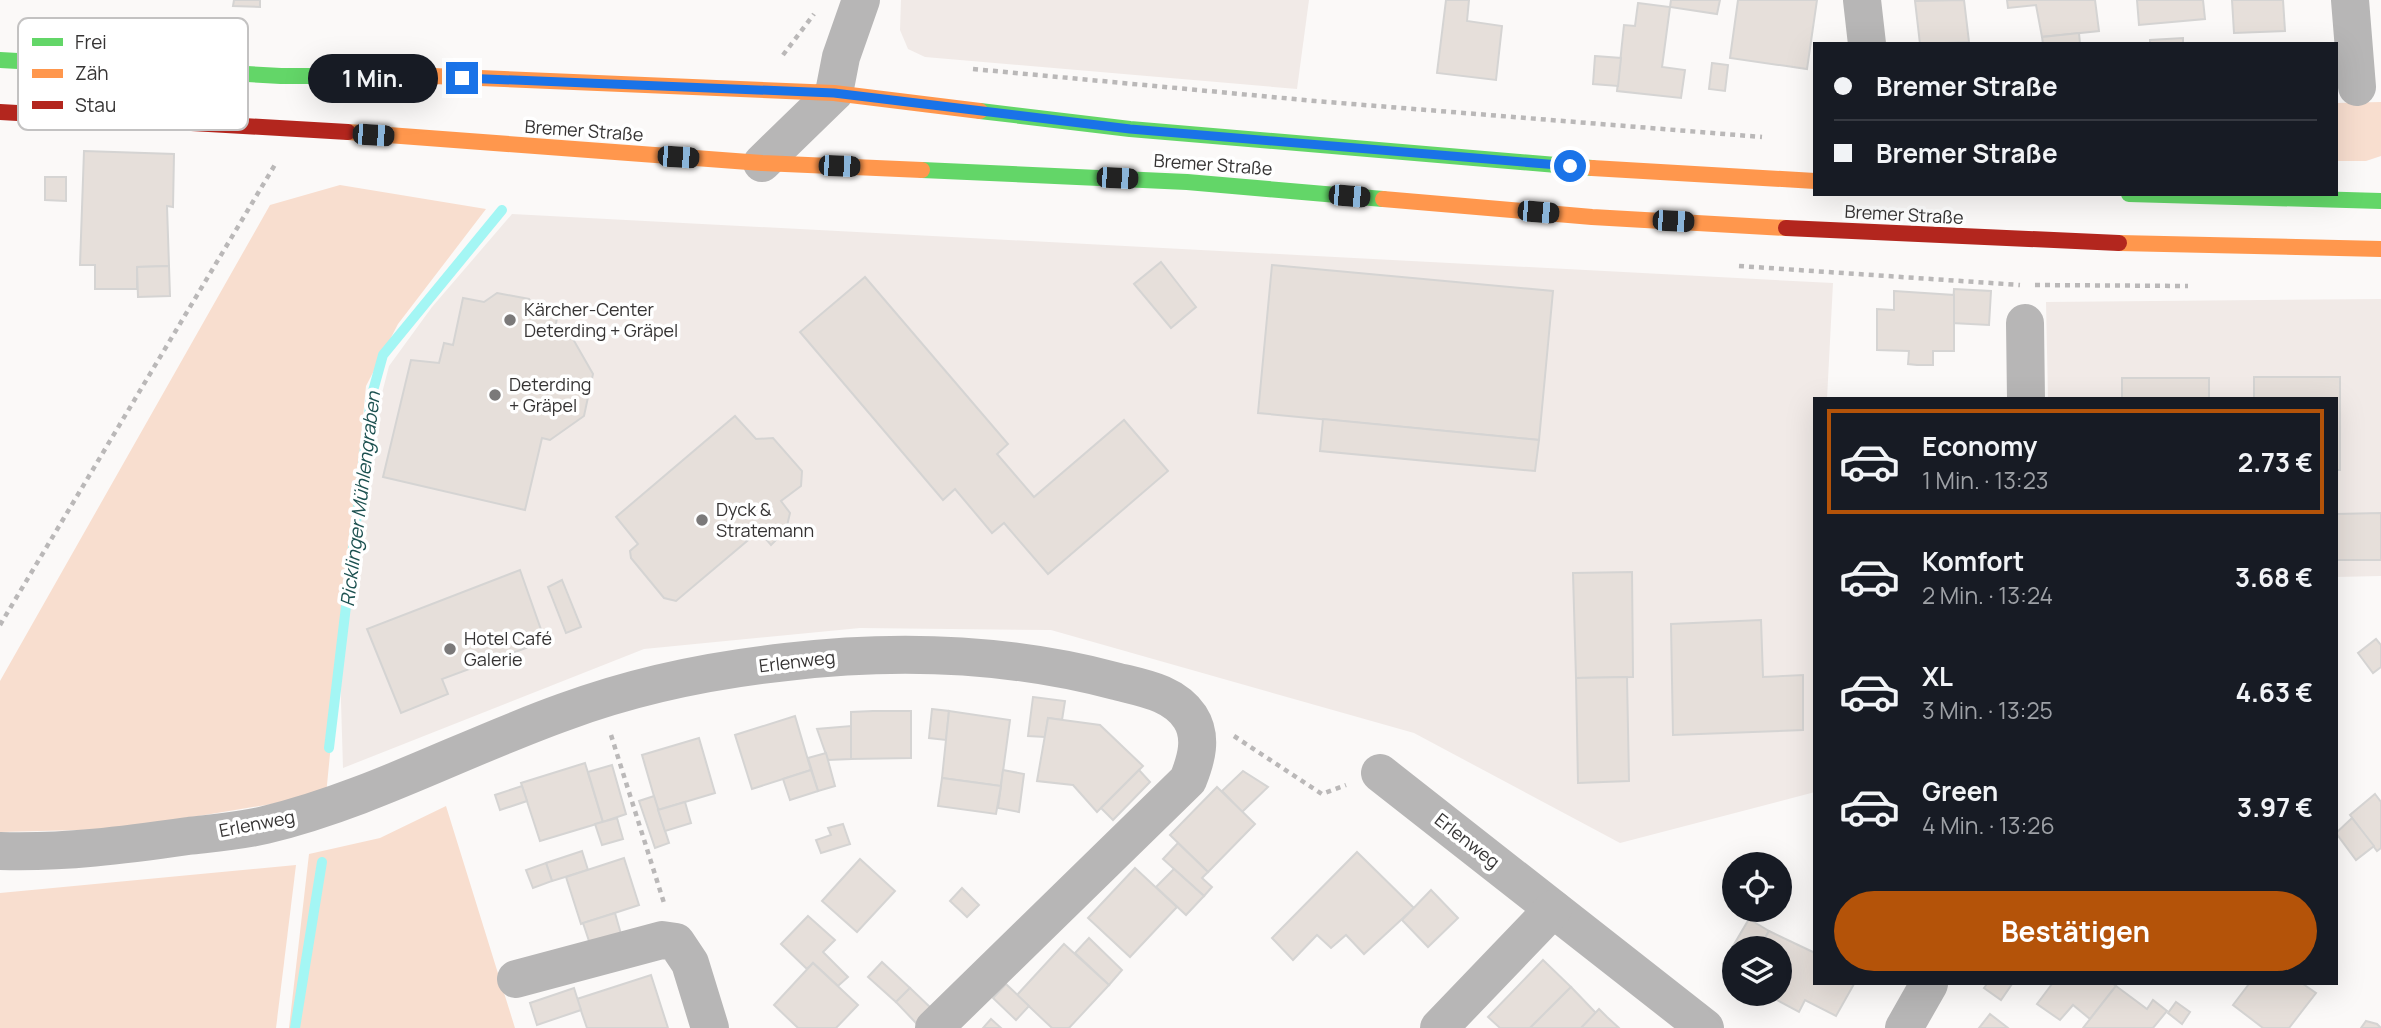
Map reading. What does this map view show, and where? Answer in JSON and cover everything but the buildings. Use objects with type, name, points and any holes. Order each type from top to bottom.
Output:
[{"type":"main road","name":"Bremer Straße","points":[[0,60],[18,61]]},
{"type":"main road","name":"Bremer Straße","points":[[248,74],[435,76],[834,93],[1130,129],[1625,171],[1813,181]]},
{"type":"main road","name":"Bremer Straße","points":[[0,112],[18,113]]},
{"type":"main road","name":"Bremer Straße","points":[[248,125],[762,163],[1187,182],[1592,217],[2017,242],[2381,248]]},
{"type":"main road","points":[[2201,196],[2381,201]]},
{"type":"street","points":[[762,163],[834,93],[841,57],[862,0]]},
{"type":"street","points":[[1862,0],[1867,42]]},
{"type":"street","points":[[2350,0],[2358,87]]},
{"type":"street","points":[[2025,323],[2026,397]]},
{"type":"street","name":"Erlenweg","points":[[0,851],[89,851],[282,821],[315,812],[565,711],[703,675],[783,662],[845,656],[937,656],[1029,661],[1161,693],[1189,717]]},
{"type":"street","points":[[934,1028],[1188,779],[1197,743],[1189,717]]},
{"type":"street","name":"Erlenweg","points":[[1380,773],[1705,1028]]},
{"type":"street","points":[[1438,1028],[1553,909]]},
{"type":"street","points":[[516,979],[662,940],[676,942],[690,963],[710,1028]]},
{"type":"street","points":[[1904,1028],[1928,985]]},
{"type":"path","points":[[783,55],[817,11]]},
{"type":"path","points":[[970,68],[1315,101],[1764,137]]},
{"type":"path","points":[[0,625],[279,157],[282,127]]},
{"type":"path","points":[[600,701],[676,942]]},
{"type":"path","points":[[1189,717],[1217,724],[1322,794],[1380,773]]},
{"type":"shaded area","points":[[901,0],[1309,0],[1297,89],[925,57],[908,49],[900,30]]},
{"type":"shaded area","points":[[2381,102],[2381,156],[2366,161],[2338,161],[2338,103]]},
{"type":"shaded area","points":[[340,185],[486,209],[398,324],[366,386],[326,795],[121,829],[0,832],[0,681],[270,205]]},
{"type":"shaded area","points":[[512,214],[1833,283],[1827,397],[1813,397],[1813,793],[1620,843],[1414,733],[1051,630],[860,628],[644,649],[343,768],[337,568],[389,366],[432,307]]},
{"type":"shaded area","points":[[2381,299],[2381,576],[2338,577],[2338,397],[2048,397],[2046,302]]},
{"type":"shaded area","points":[[446,806],[515,1028],[289,1028],[309,854],[380,838]]},
{"type":"shaded area","points":[[296,865],[276,1028],[0,1028],[0,893]]},
{"type":"waterway","name":"Ricklinger Mühlengraben","points":[[329,748],[371,398],[383,355],[502,210]]},
{"type":"waterway","name":"Ricklinger Mühlengraben","points":[[295,1028],[322,862]]},
{"type":"traffic: fast","points":[[0,60],[18,61]]},
{"type":"traffic: fast","points":[[248,74],[433,76]]},
{"type":"traffic: fast","points":[[980,111],[1130,129],[1592,168]]},
{"type":"traffic: fast","points":[[922,170],[1187,182],[1383,199]]},
{"type":"traffic: fast","points":[[2201,196],[2381,201]]},
{"type":"traffic: slow","points":[[433,76],[834,93],[980,111]]},
{"type":"traffic: slow","points":[[348,132],[762,163],[922,170]]},
{"type":"traffic: slow","points":[[1592,168],[1813,181]]},
{"type":"traffic: slow","points":[[1383,199],[1592,217],[1786,228]]},
{"type":"traffic: slow","points":[[2119,243],[2381,249]]},
{"type":"traffic: jam","points":[[0,112],[18,113]]},
{"type":"traffic: jam","points":[[248,126],[348,132]]},
{"type":"traffic: jam","points":[[1786,228],[2119,243]]},
{"type":"place","name":"Kärcher-Center Deterding + Gräpel","points":[[510,320]]},
{"type":"place","name":"Deterding + Gräpel","points":[[495,395]]},
{"type":"place","name":"Dyck & Stratemann","points":[[702,520]]},
{"type":"place","name":"Hotel Café Galerie","points":[[450,649]]},
{"type":"route","points":[[462,78],[834,93],[1130,129],[1570,166]]}]
